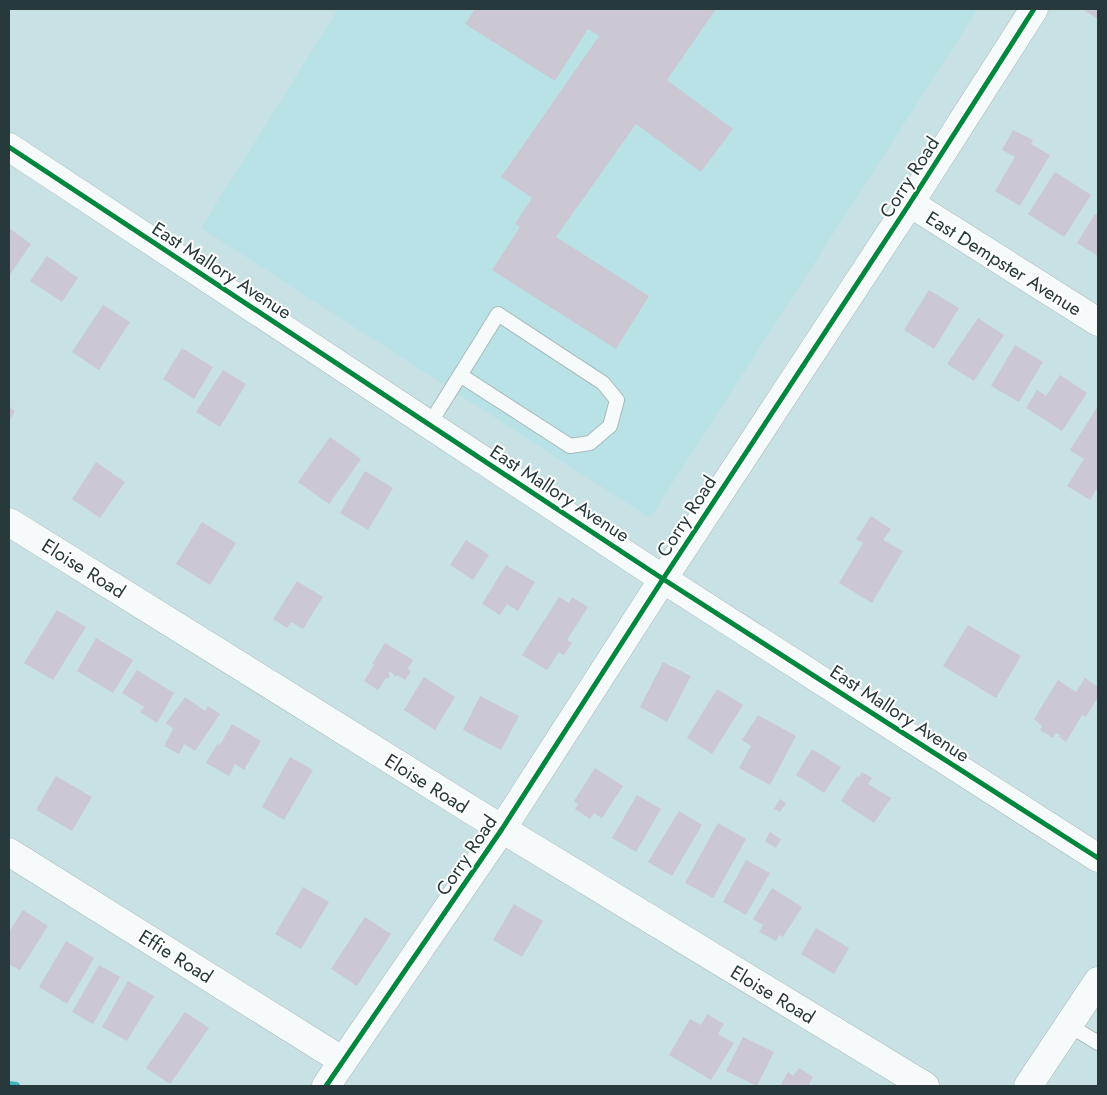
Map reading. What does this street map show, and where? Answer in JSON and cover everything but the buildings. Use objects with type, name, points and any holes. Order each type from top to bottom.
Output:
[{"type":"street","name":"Corry Road","points":[[326,1086],[502,829],[663,578],[910,203],[1034,9]]},
{"type":"street","name":"East Mallory Avenue","points":[[9,147],[663,578],[1098,858]]},
{"type":"street","name":"East Dempster Avenue","points":[[910,203],[1098,322]]},
{"type":"street","name":"Eloise Road","points":[[9,522],[502,829],[925,1086]]},
{"type":"street","name":"Effie Road","points":[[9,852],[343,1061]]},
{"type":"street","points":[[1028,1086],[1098,981]]},
{"type":"lane","points":[[430,424],[498,314],[603,383],[617,400],[610,426],[590,443],[570,446],[460,376]]},
{"type":"lane","points":[[1069,1025],[1098,1043]]},
{"type":"shaded area","points":[[338,9],[978,9],[650,518],[201,228]]},
{"type":"waterway","points":[[9,1085],[16,1086]]},
{"type":"cycle path","points":[[326,1086],[502,829],[663,579],[910,203],[1034,9]]},
{"type":"cycle path","points":[[9,147],[663,579],[1098,858]]}]
